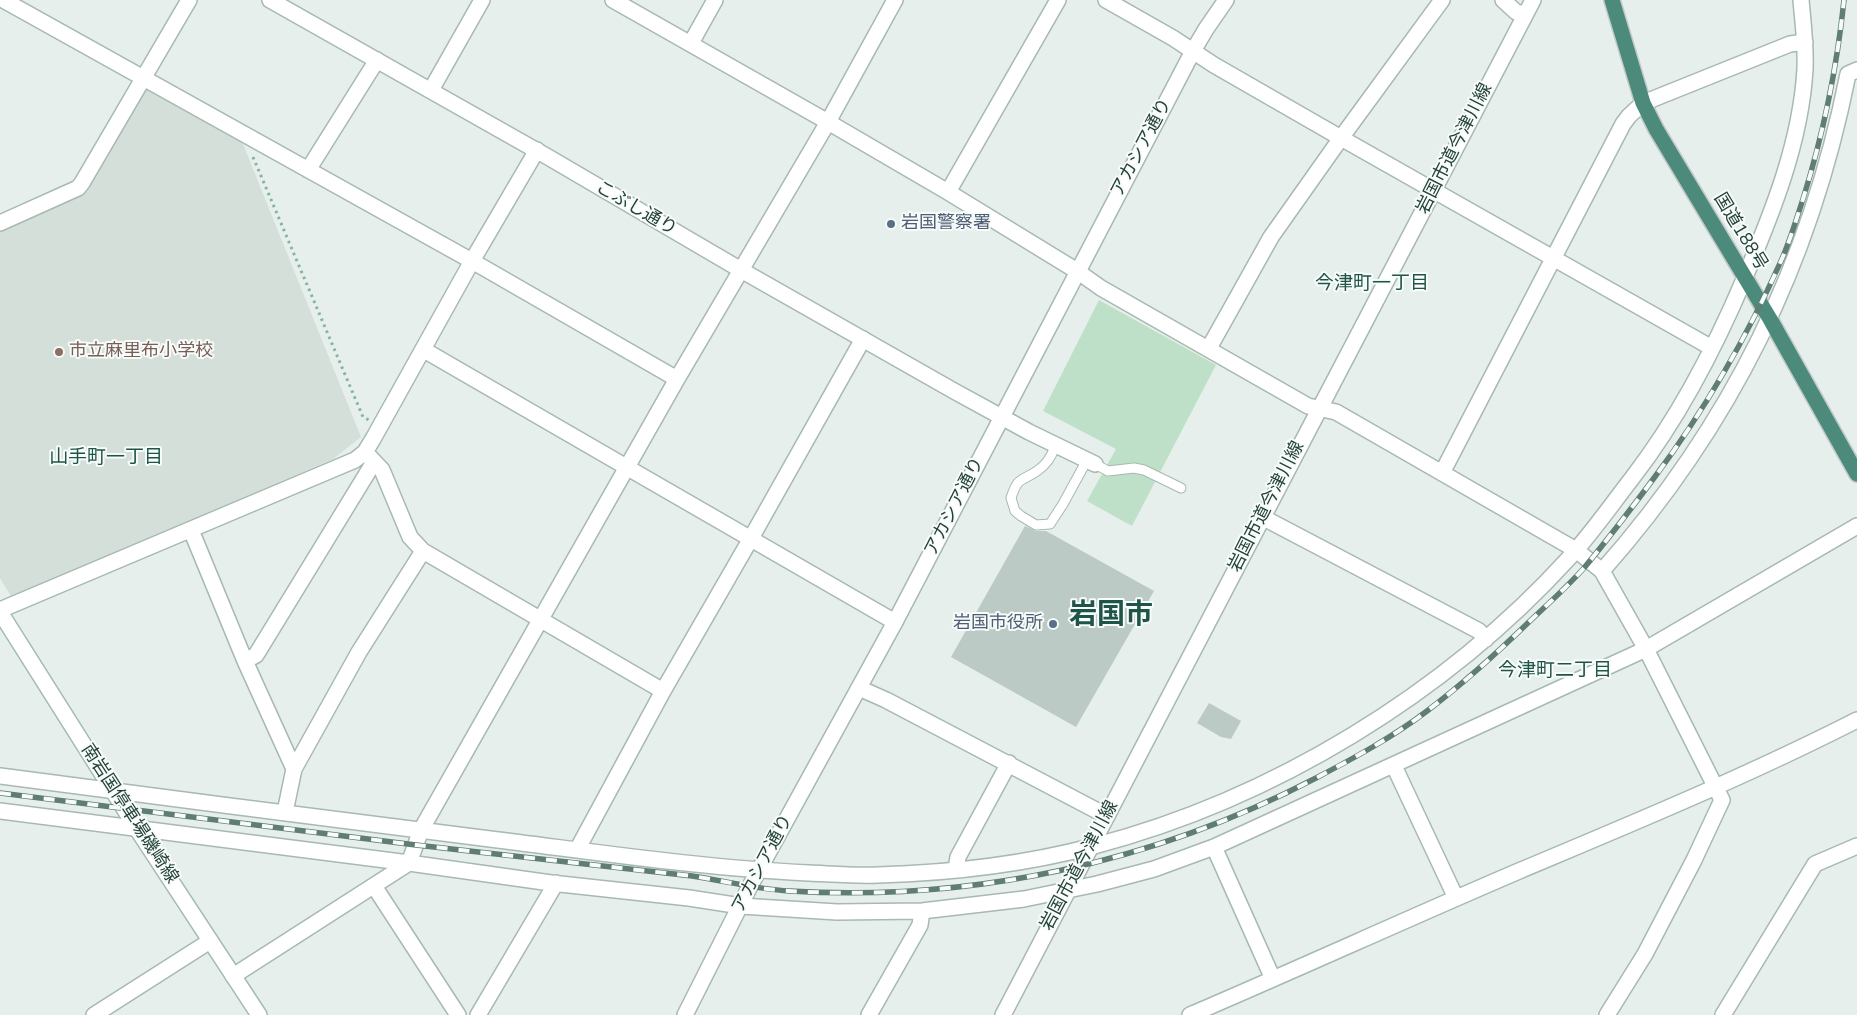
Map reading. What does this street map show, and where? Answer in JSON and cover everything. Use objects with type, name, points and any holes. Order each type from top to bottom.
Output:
[{"type":"highway","name":"国道188号","points":[[1612,0],[1643,103],[1656,129],[1770,319],[1857,474]]},
{"type":"street","points":[[0,3],[6,0],[472,261],[677,379]]},
{"type":"street","points":[[0,223],[78,188],[145,78],[189,0]]},
{"type":"street","name":"こぶし通り","points":[[270,0],[536,150],[863,339],[1055,446],[1091,462]]},
{"type":"street","points":[[431,90],[482,0]]},
{"type":"street","points":[[613,0],[948,192],[1077,271],[1101,288],[1308,406],[1336,412],[1576,550],[1602,571],[1646,649],[1722,800],[1694,860],[1645,954],[1607,1015]]},
{"type":"street","points":[[691,43],[715,0]]},
{"type":"street","points":[[233,976],[409,863],[420,830],[677,379],[828,122],[895,0]]},
{"type":"street","points":[[948,192],[1058,0]]},
{"type":"street","points":[[1106,0],[1341,138],[1712,348]]},
{"type":"street","name":"アカシア通り","points":[[685,1015],[759,870],[895,622],[1193,51],[1206,28],[1226,0]]},
{"type":"street","points":[[1209,348],[1271,237],[1442,0]]},
{"type":"street","points":[[1504,0],[1516,12],[1524,14]]},
{"type":"street","name":"岩国市道今津川線","points":[[1003,1015],[1533,0]]},
{"type":"street","points":[[0,776],[733,869],[873,875],[956,869],[1009,862],[1091,847],[1203,809],[1266,782],[1332,748],[1394,709],[1486,638],[1523,605],[1576,550],[1644,462],[1674,419],[1696,382],[1745,278],[1784,178],[1796,128],[1804,75],[1806,42],[1801,0]]},
{"type":"street","points":[[1442,473],[1623,124],[1629,116],[1643,103],[1790,44],[1806,42]]},
{"type":"street","points":[[308,170],[377,60]]},
{"type":"street","points":[[1602,571],[1648,516],[1693,456],[1732,392],[1770,319],[1796,257],[1821,186],[1840,114],[1848,74],[1857,70]]},
{"type":"street","points":[[245,660],[256,655],[370,457],[380,426],[536,150]]},
{"type":"street","points":[[577,850],[662,691],[750,540],[863,339]]},
{"type":"street","points":[[424,350],[628,467],[750,540],[895,622]]},
{"type":"street","points":[[0,611],[355,460],[370,457]]},
{"type":"street","points":[[370,457],[382,470],[410,537],[422,551],[541,618],[662,691]]},
{"type":"street","points":[[1262,517],[1479,631],[1486,638]]},
{"type":"street","points":[[0,811],[409,863],[556,884],[688,898],[741,906],[837,912],[922,911],[987,904],[1067,890],[1154,869],[1214,847],[1646,649],[1857,526]]},
{"type":"street","points":[[191,530],[245,660],[294,769]]},
{"type":"street","points":[[285,812],[294,769],[359,652],[422,551]]},
{"type":"street","name":"南岩国停車場磯崎線","points":[[0,611],[137,829],[259,1015]]},
{"type":"street","points":[[859,688],[1009,763],[1107,816]]},
{"type":"street","points":[[1190,1015],[1456,898],[1717,787],[1802,748],[1857,720]]},
{"type":"street","points":[[956,869],[958,857],[1009,763]]},
{"type":"street","points":[[1394,766],[1456,898]]},
{"type":"street","points":[[1723,1015],[1815,864],[1857,846]]},
{"type":"street","points":[[1214,847],[1273,979]]},
{"type":"street","points":[[478,1015],[556,884]]},
{"type":"street","points":[[374,886],[458,1015]]},
{"type":"street","points":[[869,1015],[920,925],[922,911]]},
{"type":"street","points":[[94,1015],[210,941]]},
{"type":"lane","points":[[1055,446],[1049,458],[1039,470],[1018,482],[1011,498],[1015,511],[1036,525],[1050,524],[1091,462],[1108,471],[1134,468],[1144,470],[1181,488]]},
{"type":"path","points":[[243,133],[363,416],[380,426]]},
{"type":"shaded area","points":[[148,86],[241,139],[361,437],[333,459],[12,598],[0,578],[0,228],[84,191]]},
{"type":"green space","points":[[1099,300],[1216,365],[1132,526],[1087,501],[1116,449],[1043,411]]},
{"type":"building","name":"岩国市役所","points":[[1025,526],[1036,531],[1046,531],[1154,591],[1076,727],[951,657]]},
{"type":"building","points":[[1209,703],[1241,721],[1231,739],[1221,737],[1197,723]]},
{"type":"railway","points":[[0,793],[416,845],[692,876],[777,890],[858,893],[926,890],[993,882],[1060,870],[1126,854],[1191,833],[1254,808],[1316,778],[1373,747],[1414,721],[1454,689],[1506,644],[1578,575],[1654,478],[1690,427],[1723,373],[1754,318],[1784,253],[1803,199],[1823,126],[1833,76],[1844,0]]},
{"type":"place","name":"岩国警察署","points":[[891,224]]},
{"type":"place","name":"市立麻里布小学校","points":[[59,352]]},
{"type":"place","name":"岩国市役所","points":[[1053,624]]},
{"type":"district","name":"今津町一丁目","points":[[1372,284]]},
{"type":"district","name":"山手町一丁目","points":[[106,458]]},
{"type":"district","name":"岩国市","points":[[1111,616]]},
{"type":"district","name":"今津町二丁目","points":[[1555,671]]}]
